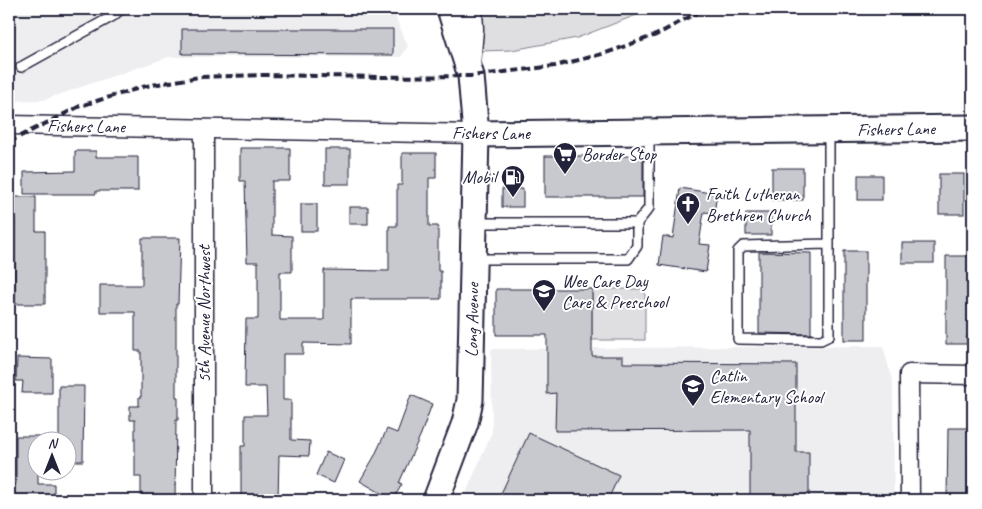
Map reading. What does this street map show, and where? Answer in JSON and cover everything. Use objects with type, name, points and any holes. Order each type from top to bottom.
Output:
[{"type":"street","name":"Long Avenue","points":[[436,500],[465,423],[470,400],[476,134],[471,76],[450,9]]},
{"type":"street","points":[[471,76],[474,29],[473,9]]},
{"type":"street","name":"Fishers Lane","points":[[9,125],[476,134],[973,128]]},
{"type":"street","name":"5th Avenue Northwest","points":[[204,129],[204,500]]},
{"type":"street","points":[[910,500],[909,374],[973,375]]},
{"type":"lane","points":[[21,67],[113,16],[121,9]]},
{"type":"lane","points":[[828,244],[743,246],[738,251],[738,339],[821,340],[829,336],[829,130]]},
{"type":"lane","points":[[473,259],[628,259],[637,246],[638,223],[649,208],[649,131]]},
{"type":"lane","points":[[474,223],[638,223]]},
{"type":"shaded area","points":[[9,9],[392,9],[408,46],[401,57],[169,57],[43,100],[9,101]]},
{"type":"shaded area","points":[[481,9],[652,9],[577,38],[512,50],[481,51]]},
{"type":"shaded area","points":[[592,289],[645,289],[645,340],[592,340]]},
{"type":"shaded area","name":"Catlin Elementary School","points":[[883,346],[893,383],[894,500],[463,500],[492,432],[491,349]]},
{"type":"building","points":[[182,29],[393,29],[393,55],[182,54]]},
{"type":"building","points":[[240,148],[290,148],[290,181],[272,181],[272,235],[292,236],[292,272],[280,272],[280,320],[324,320],[324,270],[389,271],[389,226],[397,226],[397,185],[402,185],[402,153],[436,153],[436,178],[429,178],[429,226],[438,226],[438,271],[441,271],[441,299],[351,299],[351,344],[303,343],[303,354],[283,354],[283,400],[291,400],[291,440],[310,441],[309,456],[279,455],[278,500],[241,500],[241,446],[245,446],[245,415],[267,415],[266,387],[245,387],[246,319],[258,319],[258,262],[247,262],[245,181],[240,181]]},
{"type":"building","points":[[325,149],[350,149],[350,184],[325,184]]},
{"type":"building","points":[[75,151],[96,151],[96,157],[138,157],[138,191],[96,191],[96,194],[24,194],[24,172],[75,171]]},
{"type":"building","points":[[545,156],[643,156],[643,197],[545,197]]},
{"type":"building","points":[[772,168],[803,168],[803,200],[772,200]]},
{"type":"building","points":[[939,174],[964,174],[964,214],[939,214]]},
{"type":"building","points":[[858,175],[882,175],[882,200],[858,200]]},
{"type":"building","name":"Faith Lutheran Brethren Church","points":[[680,188],[717,194],[714,213],[704,212],[699,244],[710,245],[706,272],[659,265],[663,236],[673,238]]},
{"type":"building","name":"Mobil","points":[[502,189],[523,189],[523,207],[502,207]]},
{"type":"building","points":[[9,197],[36,197],[36,231],[45,231],[45,304],[15,304],[15,219],[9,219]]},
{"type":"building","points":[[301,204],[317,204],[317,231],[301,231]]},
{"type":"building","points":[[349,207],[368,207],[368,224],[349,224]]},
{"type":"building","points":[[746,213],[771,213],[771,235],[746,235]]},
{"type":"building","points":[[142,238],[180,238],[178,304],[176,304],[176,397],[178,397],[178,420],[176,420],[175,500],[141,500],[141,477],[135,477],[135,420],[130,420],[130,406],[139,406],[139,397],[141,397],[141,351],[135,351],[135,312],[100,312],[100,285],[142,285]]},
{"type":"building","points":[[902,243],[934,243],[934,263],[902,263]]},
{"type":"building","points":[[844,251],[866,251],[866,340],[844,340]]},
{"type":"building","points":[[759,252],[811,253],[811,334],[759,333]]},
{"type":"building","points":[[946,256],[973,256],[973,336],[967,336],[967,344],[946,344]]},
{"type":"building","points":[[496,289],[592,289],[592,356],[623,356],[623,363],[796,364],[796,452],[809,452],[809,500],[750,500],[750,430],[555,431],[556,393],[547,394],[547,335],[496,335]]},
{"type":"building","points":[[17,358],[52,359],[52,393],[22,393],[23,381],[16,381]]},
{"type":"building","points":[[59,386],[84,386],[83,461],[78,461],[78,432],[59,432]]},
{"type":"building","points":[[411,395],[432,404],[399,483],[402,484],[393,500],[360,481],[387,429],[397,433]]},
{"type":"building","points":[[948,428],[973,428],[973,456],[969,456],[969,500],[947,500]]},
{"type":"building","points":[[529,433],[619,475],[608,500],[498,500]]},
{"type":"building","points":[[16,436],[28,436],[28,482],[54,484],[54,500],[11,500],[11,484],[16,484]]},
{"type":"building","points":[[326,452],[344,460],[334,483],[316,475]]},
{"type":"railway","points":[[9,142],[80,106],[146,86],[199,77],[262,75],[471,76],[555,66],[606,53],[656,35],[704,9]]},
{"type":"place","name":"Border Stop","points":[[565,175]]},
{"type":"place","name":"Mobil","points":[[513,198]]},
{"type":"place","name":"Faith Lutheran Brethren Church","points":[[688,225]]},
{"type":"place","name":"Wee Care Day Care & Preschool","points":[[544,312]]},
{"type":"place","name":"Catlin Elementary School","points":[[693,407]]}]
